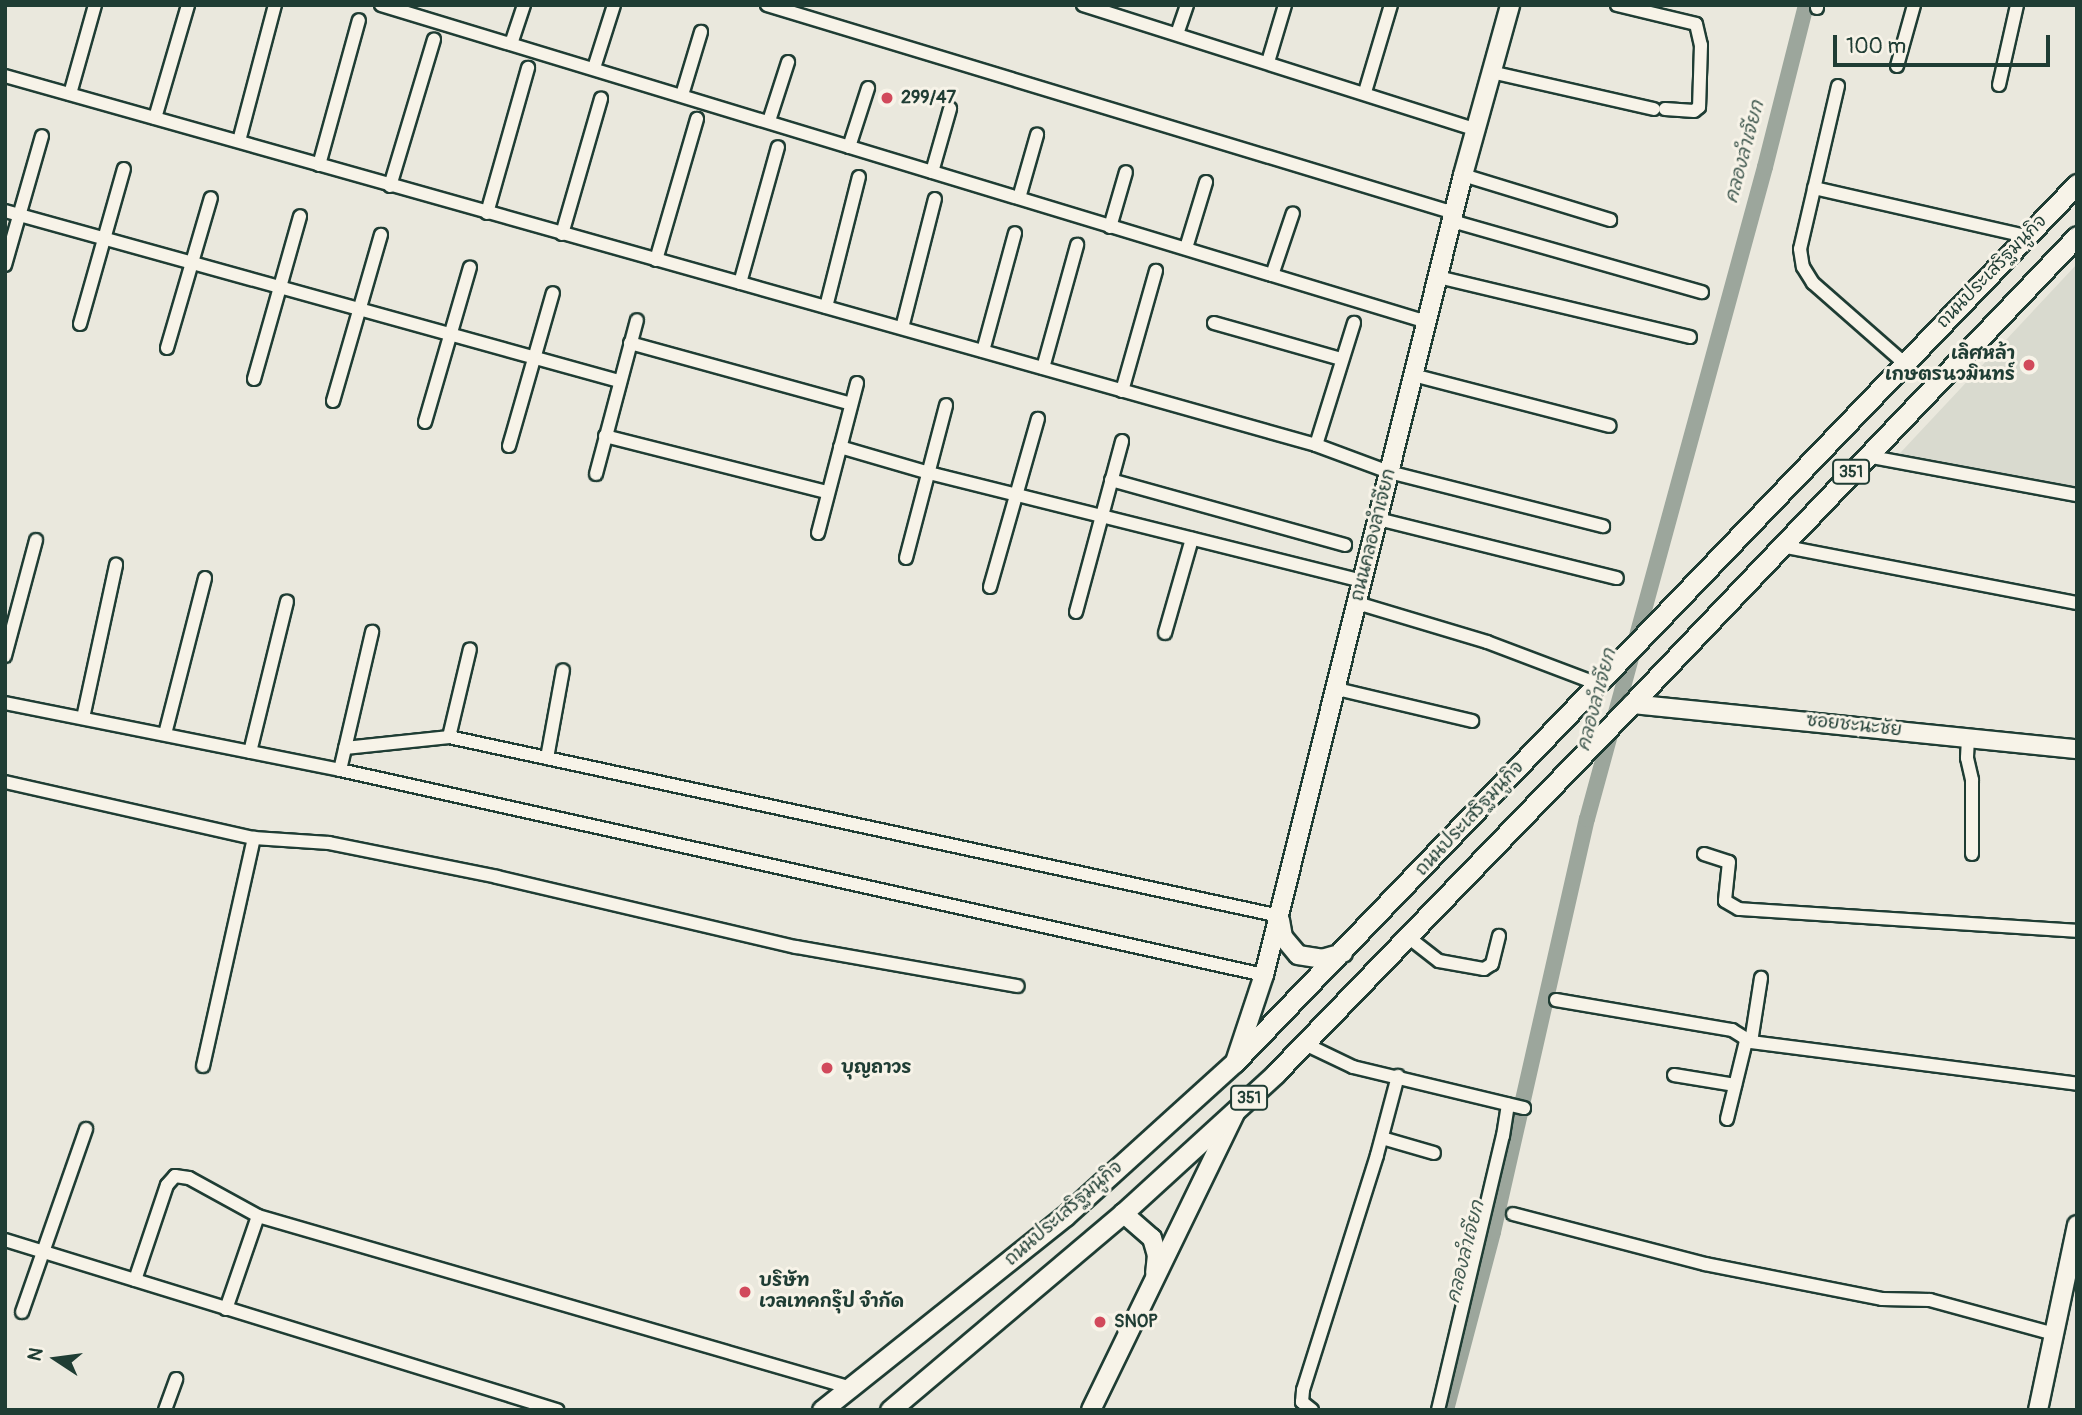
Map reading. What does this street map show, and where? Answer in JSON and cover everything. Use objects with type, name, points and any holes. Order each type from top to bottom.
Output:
[{"type":"main road","name":"ถนนประเสริฐมนูกิจ","points":[[822,1410],[1065,1216],[1234,1063],[1343,953],[1903,363],[2077,184]]},
{"type":"main road","name":"ถนนประเสริฐมนูกิจ","points":[[890,1410],[1123,1213],[1236,1111],[1305,1044],[2077,236]]},
{"type":"street","points":[[69,94],[95,5]]},
{"type":"street","points":[[155,118],[188,5]]},
{"type":"street","points":[[239,141],[275,5]]},
{"type":"street","points":[[381,5],[682,94],[1427,322]]},
{"type":"street","points":[[426,19],[430,5]]},
{"type":"street","points":[[511,44],[524,5]]},
{"type":"street","points":[[594,68],[614,5]]},
{"type":"street","points":[[766,5],[1702,292]]},
{"type":"street","points":[[1177,34],[1187,5]]},
{"type":"street","points":[[1268,62],[1285,5]]},
{"type":"street","points":[[1365,92],[1391,5]]},
{"type":"street","name":"ถนนคลองลำเจียก","points":[[1234,1063],[1264,975],[1280,916],[1463,175],[1510,5]]},
{"type":"street","points":[[1491,72],[1660,109],[1694,111],[1699,107],[1701,45],[1696,24],[1618,5]]},
{"type":"street","points":[[1898,66],[1914,5]]},
{"type":"street","points":[[1999,85],[2017,5]]},
{"type":"street","points":[[1087,6],[1475,129]]},
{"type":"street","points":[[319,165],[359,20]]},
{"type":"street","points":[[682,94],[701,32]]},
{"type":"street","points":[[390,186],[434,40]]},
{"type":"street","points":[[769,121],[788,62]]},
{"type":"street","points":[[487,213],[528,68]]},
{"type":"street","points":[[5,76],[1316,444],[1390,472],[1603,526]]},
{"type":"street","points":[[1838,86],[1800,249],[1803,267],[1813,283],[1903,363]]},
{"type":"street","points":[[849,147],[868,88]]},
{"type":"street","points":[[562,234],[601,99]]},
{"type":"street","points":[[932,172],[950,109]]},
{"type":"street","points":[[656,260],[697,119]]},
{"type":"street","points":[[1018,198],[1037,135]]},
{"type":"street","points":[[5,265],[42,136]]},
{"type":"street","points":[[740,284],[778,147]]},
{"type":"street","points":[[79,324],[124,169]]},
{"type":"street","points":[[1110,227],[1126,173]]},
{"type":"street","points":[[1463,175],[1610,220]]},
{"type":"street","points":[[826,307],[859,177]]},
{"type":"street","points":[[1186,248],[1206,182]]},
{"type":"street","points":[[1814,188],[2026,236]]},
{"type":"street","points":[[167,348],[211,198]]},
{"type":"street","points":[[902,328],[935,199]]},
{"type":"street","points":[[5,211],[359,312],[619,382]]},
{"type":"street","points":[[1272,275],[1293,213]]},
{"type":"street","points":[[254,379],[300,216]]},
{"type":"street","points":[[983,351],[1015,233]]},
{"type":"street","points":[[333,401],[381,235]]},
{"type":"street","points":[[1043,368],[1077,246]]},
{"type":"street","points":[[425,422],[470,267]]},
{"type":"street","points":[[1122,391],[1156,271]]},
{"type":"street","points":[[1438,277],[1690,337]]},
{"type":"street","points":[[509,446],[553,293]]},
{"type":"street","points":[[596,474],[637,320]]},
{"type":"street","points":[[1214,323],[1341,359]]},
{"type":"street","points":[[1316,444],[1354,323]]},
{"type":"street","points":[[630,343],[851,404]]},
{"type":"street","points":[[1413,375],[1610,426]]},
{"type":"street","points":[[818,533],[857,383]]},
{"type":"street","points":[[906,558],[946,405]]},
{"type":"street","points":[[990,587],[1038,419]]},
{"type":"street","points":[[606,436],[827,492]]},
{"type":"street","points":[[1076,612],[1122,442]]},
{"type":"street","points":[[841,447],[929,473],[1362,581]]},
{"type":"street","points":[[1866,456],[2077,495]]},
{"type":"street","points":[[1111,480],[1345,545]]},
{"type":"street","points":[[1378,519],[1617,578]]},
{"type":"street","points":[[1165,632],[1192,539]]},
{"type":"street","points":[[5,656],[36,540]]},
{"type":"street","points":[[1781,546],[2077,603]]},
{"type":"street","points":[[83,718],[116,565]]},
{"type":"street","points":[[165,734],[205,578]]},
{"type":"street","points":[[250,752],[287,601]]},
{"type":"street","points":[[1357,603],[1487,642],[1598,684]]},
{"type":"street","points":[[340,770],[372,632]]},
{"type":"street","points":[[449,737],[470,649]]},
{"type":"street","points":[[547,758],[563,670]]},
{"type":"street","points":[[1337,689],[1472,720]]},
{"type":"street","points":[[5,704],[340,770],[1264,975]]},
{"type":"street","name":"ซอยชะนะชัย","points":[[1629,707],[2077,749]]},
{"type":"street","points":[[345,748],[449,737],[1280,916],[1283,937],[1298,955],[1322,959],[1343,953]]},
{"type":"street","points":[[1968,738],[1967,758],[1972,780],[1972,854]]},
{"type":"street","points":[[5,782],[254,838],[330,843],[497,877],[796,947],[1018,986]]},
{"type":"street","points":[[203,1066],[254,838]]},
{"type":"street","points":[[1704,854],[1729,862],[1726,901],[1739,909],[2077,931]]},
{"type":"street","points":[[1408,937],[1424,953],[1438,961],[1484,969],[1492,964],[1499,936]]},
{"type":"street","points":[[1727,1119],[1749,1041],[1761,978]]},
{"type":"street","points":[[1556,1000],[1732,1030],[1739,1032],[1749,1041],[2077,1084]]},
{"type":"street","points":[[1305,1044],[1353,1067],[1514,1106],[1503,1136],[1438,1410]]},
{"type":"street","points":[[1312,1410],[1302,1402],[1303,1390],[1382,1138],[1398,1076]]},
{"type":"street","points":[[1674,1076],[1735,1085]]},
{"type":"street","points":[[1091,1410],[1236,1111]]},
{"type":"street","points":[[22,1312],[86,1129]]},
{"type":"street","points":[[1382,1138],[1434,1153]]},
{"type":"street","points":[[135,1280],[167,1185],[175,1176],[190,1178],[258,1216],[851,1388]]},
{"type":"street","points":[[1123,1213],[1152,1238],[1157,1255],[1154,1283]]},
{"type":"street","points":[[1513,1213],[1705,1264],[1882,1299],[1930,1300],[2054,1334]]},
{"type":"street","points":[[226,1308],[258,1216]]},
{"type":"street","points":[[2038,1410],[2077,1225]]},
{"type":"street","points":[[5,1240],[557,1410]]},
{"type":"street","points":[[165,1410],[176,1379]]},
{"type":"shaded area","name":"เลิศหล้า เกษตรนวมินทร์","points":[[2077,264],[2077,500],[1887,467]]},
{"type":"waterway","name":"คลองลำเจียก","points":[[1446,1410],[1493,1232],[1587,819],[1765,167],[1806,5]]},
{"type":"place","name":"299/47","points":[[887,98]]},
{"type":"place","name":"เลิศหล้า เกษตรนวมินทร์","points":[[2029,365]]},
{"type":"place","name":"บุญถาวร","points":[[827,1068]]},
{"type":"place","name":"บริษัท เวลเทคกรุ๊ป จำกัด","points":[[745,1292]]},
{"type":"place","name":"SNOP","points":[[1100,1322]]}]
